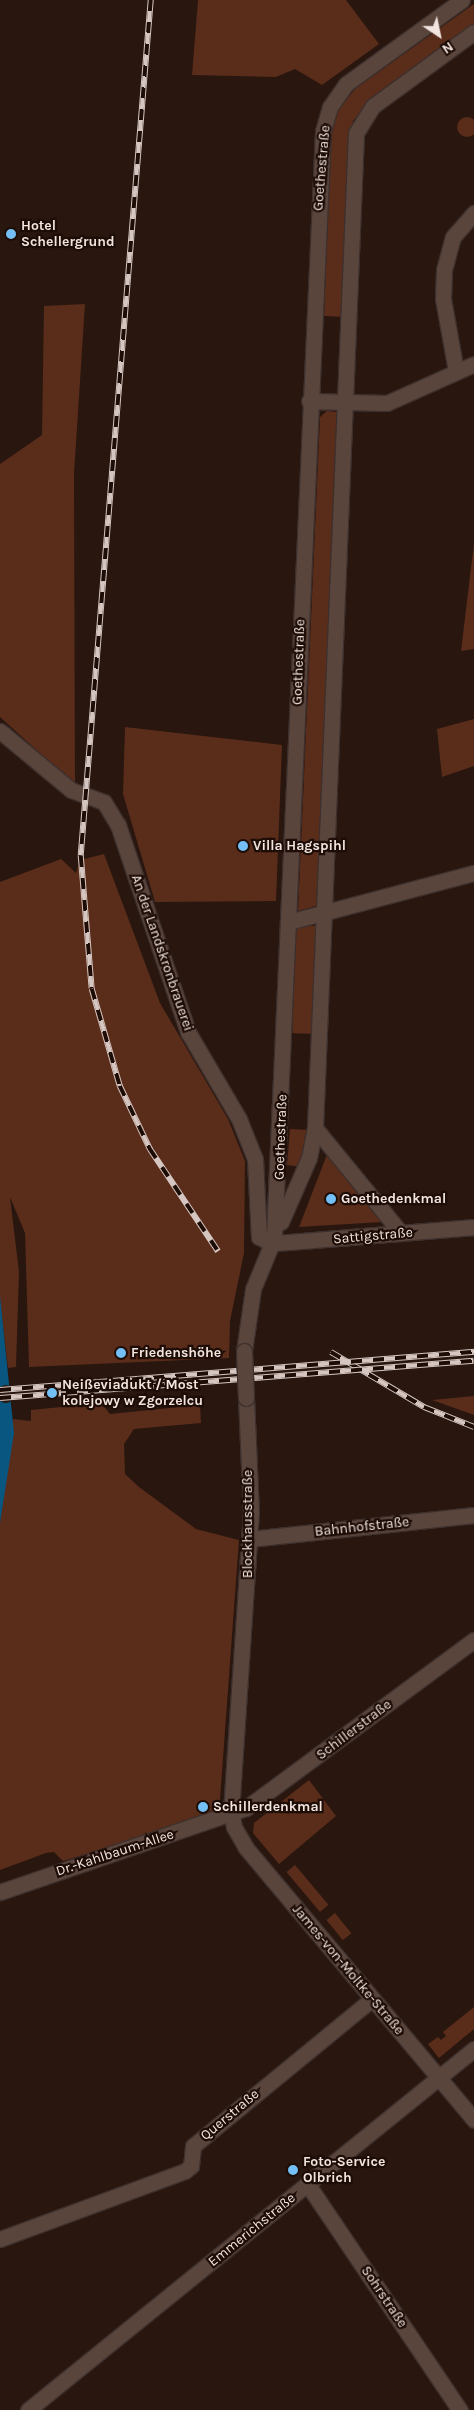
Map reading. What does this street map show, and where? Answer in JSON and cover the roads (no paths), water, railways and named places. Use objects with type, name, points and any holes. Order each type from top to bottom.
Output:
[{"type":"street","name":"Goethestraße","points":[[273,1240],[309,401],[323,131],[330,107],[353,77],[462,0]]},
{"type":"street","name":"Goethestraße","points":[[273,1240],[308,1158],[315,1128],[356,133],[373,106],[474,32]]},
{"type":"street","points":[[456,371],[443,299],[444,270],[453,237],[474,213]]},
{"type":"street","points":[[309,401],[388,403],[474,364]]},
{"type":"street","name":"An der Landskronbrauerei","points":[[0,731],[71,790],[104,802],[118,825],[188,1032],[239,1119],[255,1159],[256,1230],[259,1237],[273,1240]]},
{"type":"street","points":[[288,922],[474,873]]},
{"type":"street","points":[[315,1128],[400,1233]]},
{"type":"street","name":"Sattigstraße","points":[[273,1240],[474,1227]]},
{"type":"street","name":"Blockhausstraße","points":[[231,1815],[250,1538],[244,1351],[253,1289],[273,1240]]},
{"type":"street","name":"Bahnhofstraße","points":[[250,1538],[474,1515]]},
{"type":"street","name":"Schillerstraße","points":[[231,1815],[269,1794],[474,1640]]},
{"type":"street","name":"Dr.-Kahlbaum-Allee","points":[[0,1892],[231,1815]]},
{"type":"street","name":"James-von-Moltke-Straße","points":[[231,1815],[246,1848],[474,2120]]},
{"type":"street","name":"Querstraße","points":[[0,2239],[185,2170],[191,2166],[193,2146],[372,1998]]},
{"type":"street","name":"Emmerichstraße","points":[[28,2410],[308,2185],[474,2048]]},
{"type":"street","name":"Sohrstraße","points":[[308,2185],[460,2410]]},
{"type":"water","points":[[0,1296],[14,1433],[0,1523]]},
{"type":"railway","points":[[151,0],[81,856],[92,989],[120,1086],[150,1149],[218,1251]]},
{"type":"railway","points":[[331,1352],[424,1407],[474,1427]]},
{"type":"railway","points":[[0,1390],[474,1352]]},
{"type":"railway","points":[[0,1398],[474,1361]]},
{"type":"place","name":"Hotel Schellergrund","points":[[11,234]]},
{"type":"place","name":"Villa Hagspihl","points":[[243,846]]},
{"type":"place","name":"Goethedenkmal","points":[[331,1199]]},
{"type":"place","name":"Friedenshöhe","points":[[121,1353]]},
{"type":"place","name":"Neißeviadukt / Most kolejowy w Zgorzelcu","points":[[52,1393]]},
{"type":"place","name":"Schillerdenkmal","points":[[203,1807]]},
{"type":"place","name":"Foto-Service Olbrich","points":[[293,2170]]}]
